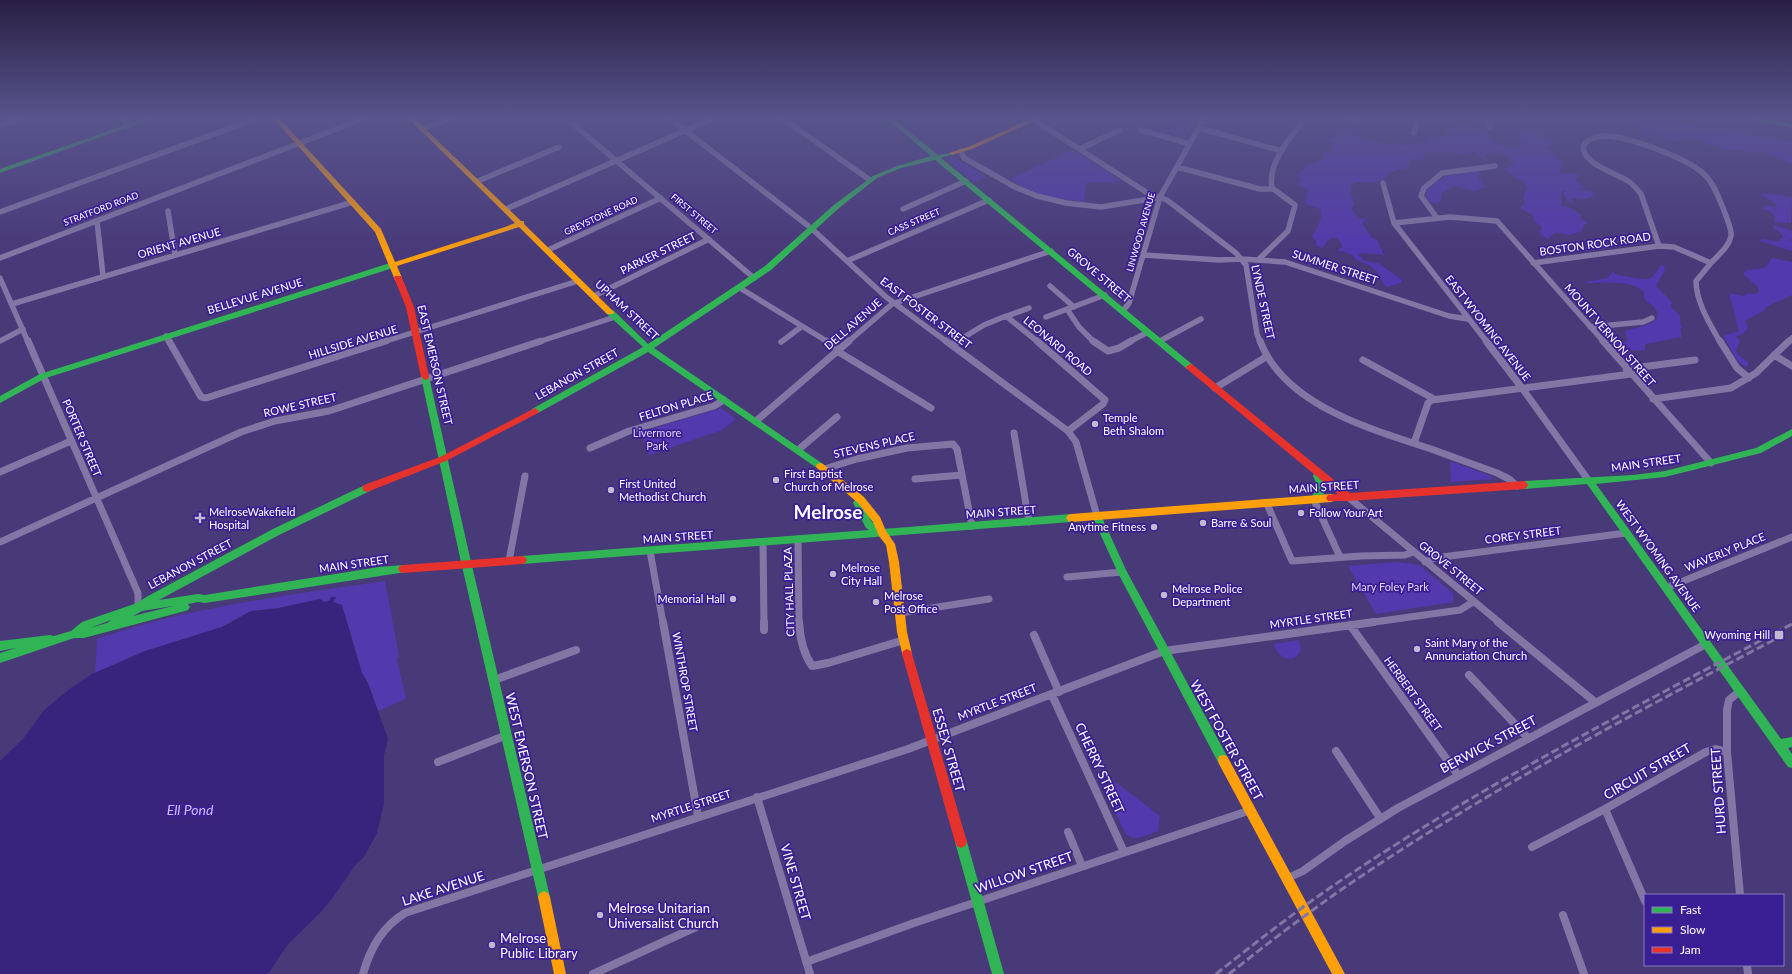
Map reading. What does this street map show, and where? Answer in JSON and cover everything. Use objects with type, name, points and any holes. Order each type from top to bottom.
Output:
[{"type":"main road","points":[[0,171],[21,163]]},
{"type":"main road","name":"EAST EMERSON STREET","points":[[318,163],[378,231],[408,303],[468,564]]},
{"type":"main road","name":"UPHAM STREET","points":[[458,163],[648,348],[824,469],[850,490],[874,516],[880,525],[882,533]]},
{"type":"main road","name":"LEBANON STREET","points":[[110,627],[138,607],[198,573],[333,503],[443,459],[528,415],[648,348],[754,278],[781,257],[812,228],[870,180],[887,171],[915,163]]},
{"type":"main road","name":"GROVE STREET","points":[[943,163],[1348,497]]},
{"type":"main road","name":"BELLEVUE AVENUE","points":[[0,400],[43,376],[521,223]]},
{"type":"main road","name":"MAIN STREET","points":[[0,658],[70,635],[86,625],[138,607],[198,598],[206,599],[380,571],[1348,497],[1649,476],[1758,451],[1792,432]]},
{"type":"main road","name":"GROVE STREET","points":[[1293,452],[1322,483],[1322,493],[1314,500]]},
{"type":"main road","name":"WEST WYOMING AVENUE","points":[[1589,481],[1792,762]]},
{"type":"main road","name":"WEST FOSTER STREET","points":[[1097,516],[1122,572],[1339,974]]},
{"type":"main road","name":"ESSEX STREET","points":[[882,533],[890,544],[894,562],[904,640],[998,974]]},
{"type":"main road","name":"WEST EMERSON STREET","points":[[468,564],[538,870],[560,974]]},
{"type":"main road","name":"MAIN STREET","points":[[70,635],[84,634],[195,605],[206,599]]},
{"type":"main road","points":[[0,646],[70,635]]},
{"type":"main road","points":[[1779,744],[1792,742]]},
{"type":"street","points":[[0,212],[133,163]]},
{"type":"street","name":"STRATFORD ROAD","points":[[0,258],[246,163]]},
{"type":"street","points":[[478,182],[521,163]]},
{"type":"street","points":[[506,209],[608,163]]},
{"type":"street","name":"FIRST STREET","points":[[620,163],[754,278]]},
{"type":"street","name":"EAST FOSTER STREET","points":[[727,163],[812,228],[894,303],[1068,431],[1076,442],[1097,516]]},
{"type":"street","points":[[847,163],[870,180]]},
{"type":"street","points":[[973,163],[1005,182],[1030,193],[1052,200],[1098,207],[1146,198],[1160,198]]},
{"type":"street","name":"LYNDE STREET","points":[[1102,163],[1146,192],[1167,200],[1242,259],[1246,265],[1257,334],[1266,357],[1292,384],[1326,409],[1363,427],[1414,443],[1497,473],[1510,479],[1517,486]]},
{"type":"street","name":"LINWOOD AVENUE","points":[[1122,311],[1130,304],[1160,198],[1179,163]]},
{"type":"street","points":[[1273,189],[1271,182],[1277,163]]},
{"type":"street","name":"BOSTON ROCK ROAD","points":[[1596,163],[1628,180],[1638,190],[1659,246]]},
{"type":"street","name":"BOSTON ROCK ROAD","points":[[1687,163],[1706,176],[1710,182],[1731,234],[1729,242],[1696,281],[1695,287],[1697,296],[1730,358],[1749,378]]},
{"type":"street","points":[[1394,223],[1437,218],[1421,196],[1422,190],[1442,173],[1496,166]]},
{"type":"street","points":[[1177,167],[1260,189],[1273,189],[1293,202],[1295,207],[1288,231],[1258,260]]},
{"type":"street","points":[[902,209],[966,181]]},
{"type":"street","name":"EAST WYOMING AVENUE","points":[[1383,183],[1394,223],[1522,388],[1589,481]]},
{"type":"street","name":"GREYSTONE ROAD","points":[[548,250],[661,198]]},
{"type":"street","name":"CASS STREET","points":[[847,261],[989,200]]},
{"type":"street","name":"ORIENT AVENUE","points":[[12,304],[353,202]]},
{"type":"street","points":[[168,211],[175,255]]},
{"type":"street","name":"MOUNT VERNON STREET","points":[[1437,218],[1495,220],[1628,372],[1711,463]]},
{"type":"street","points":[[97,221],[104,276]]},
{"type":"street","name":"PARKER STREET","points":[[594,296],[709,239]]},
{"type":"street","name":"BOSTON ROCK ROAD","points":[[1533,263],[1659,246],[1674,246],[1711,263]]},
{"type":"street","name":"DELL AVENUE","points":[[756,421],[894,303],[1051,251]]},
{"type":"street","name":"SUMMER STREET","points":[[1144,255],[1220,260],[1242,259],[1280,261],[1294,264],[1450,316],[1468,319]]},
{"type":"street","name":"PORTER STREET","points":[[0,278],[2,286],[12,304],[95,498],[138,593],[138,607]]},
{"type":"street","name":"HILLSIDE AVENUE","points":[[166,336],[201,397],[205,399],[578,281]]},
{"type":"street","points":[[1050,286],[1074,307]]},
{"type":"street","points":[[740,288],[930,408]]},
{"type":"street","points":[[1046,317],[1104,295]]},
{"type":"street","points":[[1008,316],[1029,308]]},
{"type":"street","points":[[1067,309],[1078,326],[1097,344],[1108,351],[1119,348],[1148,332]]},
{"type":"street","name":"LEONARD ROAD","points":[[952,345],[984,325],[1008,316],[1105,400],[1103,404],[1068,431]]},
{"type":"street","name":"ROWE STREET","points":[[0,542],[240,432],[275,421],[329,411],[615,317]]},
{"type":"street","points":[[1590,327],[1643,322],[1652,318]]},
{"type":"street","points":[[1160,341],[1201,319]]},
{"type":"street","points":[[781,342],[802,327]]},
{"type":"street","points":[[0,341],[23,329]]},
{"type":"street","points":[[1653,399],[1731,388],[1749,378],[1792,338]]},
{"type":"street","points":[[1774,355],[1792,366]]},
{"type":"street","points":[[1215,388],[1266,357]]},
{"type":"street","points":[[1364,360],[1434,399]]},
{"type":"street","points":[[1414,443],[1428,403],[1434,399],[1522,388],[1696,360]]},
{"type":"street","name":"FELTON PLACE","points":[[590,448],[629,431],[714,406],[724,400]]},
{"type":"street","points":[[798,450],[837,417]]},
{"type":"street","points":[[1014,434],[1030,522]]},
{"type":"street","points":[[0,472],[71,441]]},
{"type":"street","name":"STEVENS PLACE","points":[[824,469],[862,457],[907,448],[953,444],[957,449],[962,475]]},
{"type":"street","points":[[915,479],[962,475],[972,526]]},
{"type":"street","points":[[509,561],[525,476]]},
{"type":"street","name":"GROVE STREET","points":[[1348,497],[1595,702]]},
{"type":"street","points":[[1314,500],[1340,557]]},
{"type":"street","points":[[1267,504],[1292,561],[1408,554],[1413,552]]},
{"type":"street","name":"COREY STREET","points":[[1425,562],[1435,558],[1626,533]]},
{"type":"street","name":"WAVERLY PLACE","points":[[1666,588],[1792,537]]},
{"type":"street","name":"CITY HALL PLAZA","points":[[798,539],[798,594],[802,646],[807,660],[812,666],[828,663],[904,640]]},
{"type":"street","points":[[763,542],[764,630]]},
{"type":"street","name":"WINTHROP STREET","points":[[650,551],[698,816]]},
{"type":"street","points":[[1067,577],[1122,572]]},
{"type":"street","points":[[900,613],[989,599]]},
{"type":"street","name":"MYRTLE STREET","points":[[538,870],[698,816],[933,740],[1164,651],[1460,610],[1473,602]]},
{"type":"street","name":"HERBERT STREET","points":[[1350,625],[1458,775]]},
{"type":"street","name":"CHERRY STREET","points":[[1034,635],[1056,693],[1124,852]]},
{"type":"street","name":"BERWICK STREET","points":[[1288,878],[1303,871],[1380,818],[1458,775],[1706,644]]},
{"type":"street","points":[[494,680],[576,650]]},
{"type":"street","points":[[1469,675],[1528,738]]},
{"type":"street","name":"HURD STREET","points":[[1740,691],[1731,698],[1728,705],[1727,752],[1740,894]]},
{"type":"street","points":[[438,762],[507,735]]},
{"type":"street","name":"CIRCUIT STREET","points":[[1644,899],[1605,809],[1706,752],[1716,749],[1727,752]]},
{"type":"street","points":[[1336,751],[1380,818]]},
{"type":"street","name":"VINE STREET","points":[[758,797],[810,974]]},
{"type":"street","points":[[1532,847],[1605,809]]},
{"type":"street","name":"WILLOW STREET","points":[[806,962],[978,901],[1251,810]]},
{"type":"street","points":[[1068,832],[1082,866]]},
{"type":"street","name":"LAKE AVENUE","points":[[363,974],[370,952],[376,942],[388,926],[401,915],[538,870]]},
{"type":"street","points":[[1563,915],[1584,974]]},
{"type":"street","points":[[593,974],[696,927]]},
{"type":"green space","points":[[952,163],[964,163],[986,177],[974,182]]},
{"type":"green space","points":[[1043,163],[1095,163],[1120,180],[1114,182],[1086,183],[1084,202],[1045,195],[1026,188],[1011,179]]},
{"type":"green space","points":[[1312,163],[1409,163],[1405,170],[1398,169],[1389,173],[1384,180],[1375,182],[1356,182],[1351,186],[1351,194],[1355,206],[1351,208],[1358,218],[1366,219],[1362,223],[1372,238],[1377,240],[1384,255],[1358,254],[1364,261],[1378,263],[1402,280],[1401,283],[1386,287],[1377,272],[1371,266],[1356,260],[1352,255],[1343,251],[1339,252],[1339,249],[1342,247],[1341,242],[1336,238],[1330,238],[1322,248],[1317,246],[1316,241],[1312,236],[1321,217],[1320,209],[1306,204],[1305,202],[1308,190],[1297,184],[1301,179],[1298,175],[1307,166]]},
{"type":"green space","points":[[1563,163],[1559,173],[1560,174],[1573,173],[1579,175],[1575,179],[1585,188],[1561,192],[1562,206],[1573,209],[1581,215],[1581,219],[1588,223],[1584,225],[1582,231],[1570,235],[1555,233],[1548,239],[1541,235],[1540,232],[1542,227],[1534,221],[1533,215],[1520,208],[1525,203],[1523,197],[1527,187],[1522,181],[1505,170],[1514,164]]},
{"type":"green space","points":[[1477,171],[1480,172],[1478,177],[1486,187],[1474,191],[1454,186],[1441,194],[1442,200],[1438,203],[1430,202],[1427,198],[1426,191],[1439,180],[1450,175]]},
{"type":"green space","points":[[1567,190],[1584,190],[1592,192],[1594,195],[1587,199],[1573,198],[1572,200],[1574,205],[1568,201],[1563,193]]},
{"type":"green space","points":[[1764,193],[1792,197],[1791,223],[1774,222],[1775,217],[1771,212],[1762,208],[1767,205],[1773,207],[1777,206],[1775,203],[1761,195]]},
{"type":"green space","points":[[1774,225],[1792,231],[1792,239],[1789,240],[1792,241],[1792,251],[1760,241],[1762,239],[1779,242],[1780,239],[1783,238],[1781,233],[1774,228]]},
{"type":"green space","points":[[1772,258],[1792,262],[1792,295],[1766,307],[1765,310],[1745,321],[1748,328],[1744,333],[1736,337],[1740,340],[1736,351],[1738,355],[1748,362],[1748,365],[1745,367],[1737,360],[1723,336],[1739,331],[1729,293],[1743,296],[1748,293],[1755,294],[1759,292],[1758,287],[1744,275],[1744,272],[1747,270],[1765,268]]},
{"type":"green space","points":[[1661,265],[1664,266],[1665,270],[1656,286],[1670,300],[1672,303],[1670,306],[1680,315],[1680,324],[1682,328],[1680,329],[1682,337],[1645,344],[1645,350],[1634,351],[1626,347],[1612,346],[1609,342],[1610,341],[1622,343],[1627,341],[1625,331],[1647,325],[1657,319],[1658,313],[1653,306],[1644,299],[1644,293],[1640,289],[1633,286],[1608,282],[1585,283],[1607,278],[1613,272],[1619,275],[1648,279],[1654,275]]},
{"type":"green space","name":"Livermore Park","points":[[721,408],[736,419],[722,430],[649,455],[641,432]]},
{"type":"green space","points":[[1450,461],[1491,476],[1493,479],[1451,482]]},
{"type":"green space","name":"Mary Foley Park","points":[[1397,562],[1419,565],[1453,593],[1454,602],[1376,614],[1348,566]]},
{"type":"green space","points":[[385,581],[399,656],[397,660],[406,699],[378,711],[368,683],[362,673],[342,605],[333,602],[335,598],[331,598],[329,601],[324,602],[320,599],[279,608],[251,611],[222,627],[145,651],[95,673],[97,639],[167,618],[203,610],[312,591]]},
{"type":"green space","points":[[1299,640],[1301,650],[1298,655],[1290,659],[1278,653],[1274,644]]},
{"type":"green space","points":[[1114,782],[1160,816],[1158,831],[1137,838],[1129,837],[1126,834],[1102,786]]},
{"type":"water","name":"Ell Pond","points":[[331,597],[336,597],[333,602],[342,605],[362,673],[368,683],[388,739],[384,755],[384,804],[377,833],[364,857],[356,864],[334,896],[320,913],[288,944],[268,974],[0,974],[0,761],[23,739],[44,710],[72,687],[92,674],[145,651],[222,627],[251,611],[279,608],[320,599],[324,602],[329,601]]},
{"type":"railway","points":[[1216,974],[1334,885],[1459,806],[1569,743],[1792,624]]},
{"type":"railway","points":[[1229,974],[1343,888],[1463,811],[1568,750],[1783,635]]},
{"type":"traffic: fast","points":[[0,171],[22,163]]},
{"type":"traffic: fast","points":[[535,411],[648,348],[768,268],[837,206],[875,177],[899,167],[912,163]]},
{"type":"traffic: fast","points":[[944,163],[1190,367]]},
{"type":"traffic: fast","points":[[0,400],[43,376],[393,265]]},
{"type":"traffic: fast","points":[[610,312],[648,348],[820,466]]},
{"type":"traffic: fast","points":[[425,377],[464,553],[544,897]]},
{"type":"traffic: fast","points":[[1524,485],[1633,478],[1665,474],[1758,451],[1792,432]]},
{"type":"traffic: fast","points":[[1314,500],[1322,489],[1321,483],[1317,476]]},
{"type":"traffic: fast","points":[[1589,481],[1792,763]]},
{"type":"traffic: fast","points":[[110,627],[151,599],[276,532],[367,488]]},
{"type":"traffic: fast","points":[[858,503],[869,525],[882,533]]},
{"type":"traffic: fast","points":[[1097,516],[1122,572],[1223,760]]},
{"type":"traffic: fast","points":[[522,560],[1071,518]]},
{"type":"traffic: fast","points":[[0,658],[74,634],[86,625],[138,607],[198,598],[205,599],[379,571],[403,569]]},
{"type":"traffic: fast","points":[[74,634],[84,634],[185,607]]},
{"type":"traffic: fast","points":[[0,646],[50,639]]},
{"type":"traffic: fast","points":[[1779,744],[1792,742]]},
{"type":"traffic: fast","points":[[961,842],[998,974]]},
{"type":"traffic: slow","points":[[317,163],[378,231],[398,278]]},
{"type":"traffic: slow","points":[[458,163],[610,312]]},
{"type":"traffic: slow","points":[[393,265],[508,229],[521,223]]},
{"type":"traffic: slow","points":[[820,466],[861,500],[877,520],[882,533],[890,544],[894,562],[902,632],[907,654]]},
{"type":"traffic: slow","points":[[1071,518],[1331,498]]},
{"type":"traffic: slow","points":[[1223,760],[1339,974]]},
{"type":"traffic: slow","points":[[544,897],[560,974]]},
{"type":"traffic: jam","points":[[398,278],[410,307],[425,377]]},
{"type":"traffic: jam","points":[[1190,367],[1348,497]]},
{"type":"traffic: jam","points":[[367,488],[443,459],[535,411]]},
{"type":"traffic: jam","points":[[1331,498],[1524,485]]},
{"type":"traffic: jam","points":[[403,569],[522,560]]},
{"type":"traffic: jam","points":[[907,654],[961,842]]},
{"type":"place","name":"Temple Beth Shalom","points":[[1095,424]]},
{"type":"place","name":"First Baptist Church of Melrose","points":[[776,480]]},
{"type":"place","name":"First United Methodist Church","points":[[611,490]]},
{"type":"place","name":"Follow Your Art","points":[[1301,513]]},
{"type":"place","name":"MelroseWakefield Hospital","points":[[200,518]]},
{"type":"place","name":"Barre & Soul","points":[[1203,523]]},
{"type":"place","name":"Anytime Fitness","points":[[1154,527]]},
{"type":"place","name":"Melrose City Hall","points":[[833,574]]},
{"type":"place","name":"Melrose Police Department","points":[[1164,595]]},
{"type":"place","name":"Memorial Hall","points":[[733,599]]},
{"type":"place","name":"Melrose Post Office","points":[[876,602]]},
{"type":"place","name":"Wyoming Hill","points":[[1779,635]]},
{"type":"place","name":"Saint Mary of the Annunciation Church","points":[[1417,649]]},
{"type":"place","name":"Melrose Unitarian Universalist Church","points":[[600,915]]},
{"type":"place","name":"Melrose Public Library","points":[[492,945]]},
{"type":"district","name":"Melrose","points":[[828,512]]}]
